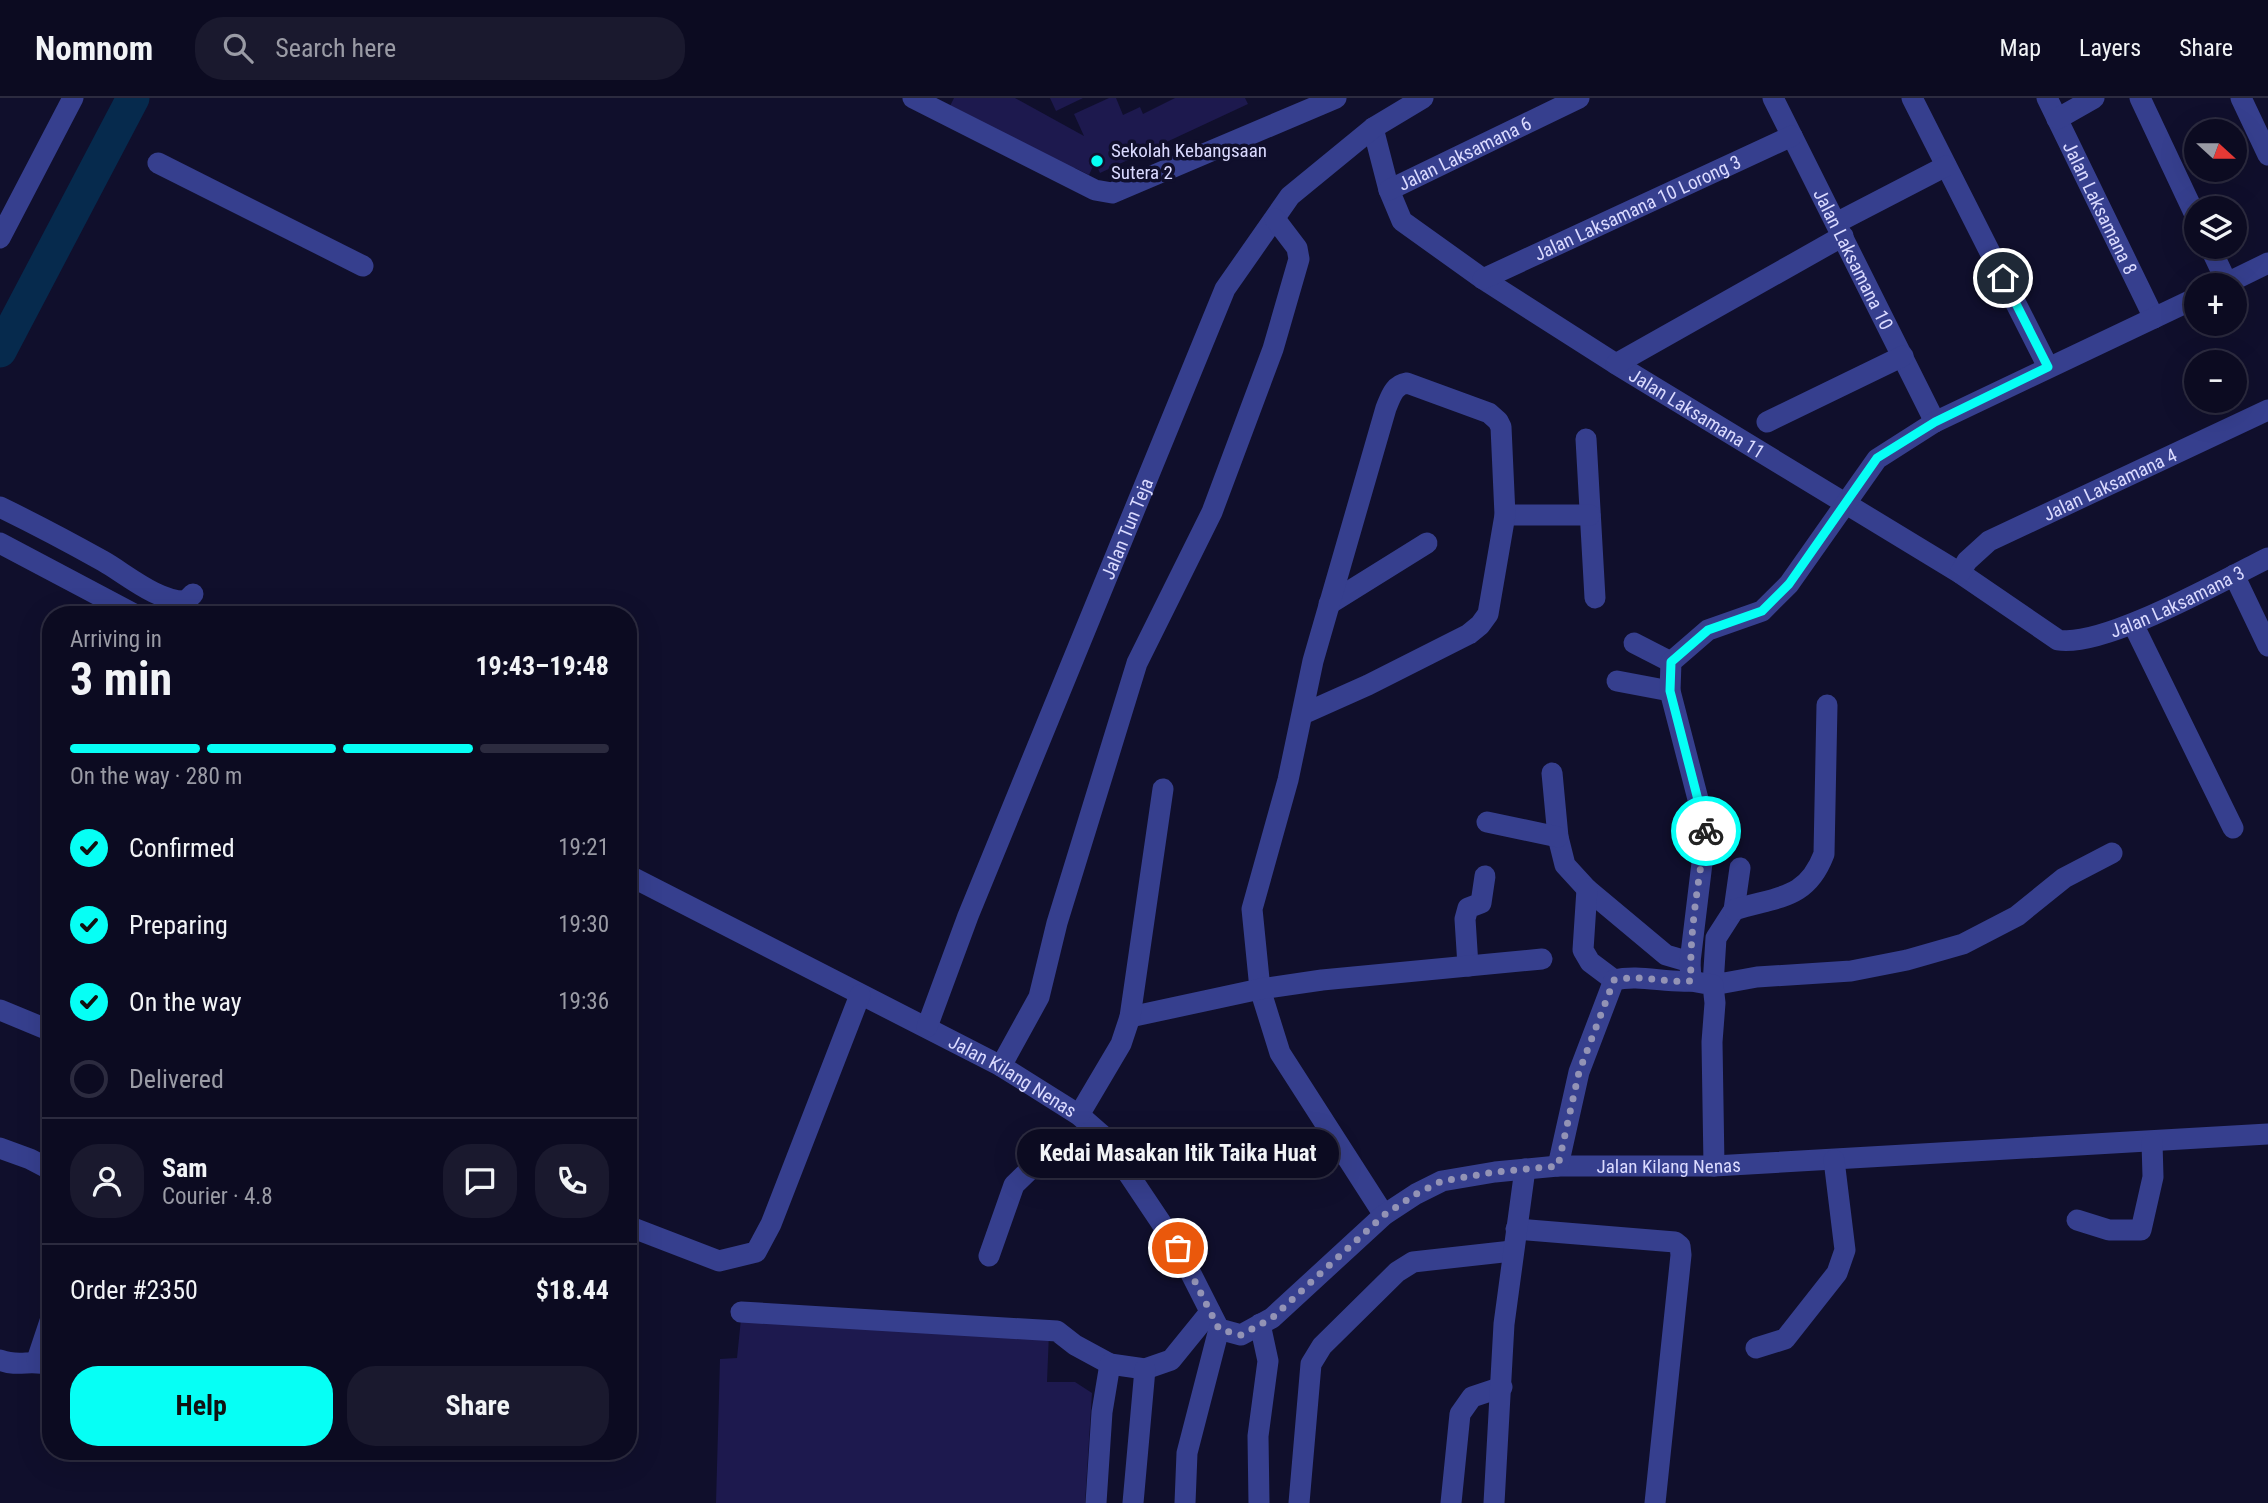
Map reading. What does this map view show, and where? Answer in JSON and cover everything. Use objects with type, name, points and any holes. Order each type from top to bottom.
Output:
[{"type":"street","points":[[0,238],[72,98]]},
{"type":"street","points":[[924,100],[1095,190],[1112,193],[1336,98]]},
{"type":"street","name":"Jalan Laksamana 6","points":[[1389,190],[1579,98]]},
{"type":"street","name":"Jalan Laksamana 10","points":[[1773,98],[1935,422]]},
{"type":"street","points":[[1912,98],[2048,367]]},
{"type":"street","name":"Jalan Laksamana 8","points":[[2047,98],[2154,318]]},
{"type":"street","points":[[2057,119],[2094,98]]},
{"type":"street","points":[[2140,98],[2186,196]]},
{"type":"street","points":[[2241,98],[2268,155]]},
{"type":"street","name":"Jalan Tun Teja","points":[[926,1027],[968,916],[1225,289],[1290,196],[1373,128],[1420,99]]},
{"type":"street","name":"Jalan Laksamana 11","points":[[1373,128],[1389,190],[1402,221],[1483,279],[1616,364],[1960,573],[2058,640],[2072,642],[2082,639]]},
{"type":"street","name":"Jalan Laksamana 10 Lorong 3","points":[[1483,279],[1792,136]]},
{"type":"street","points":[[158,163],[363,266]]},
{"type":"street","points":[[1616,364],[1946,166]]},
{"type":"street","points":[[1001,1066],[1039,997],[1057,923],[1138,663],[1212,512],[1273,349],[1299,259],[1297,248],[1275,219]]},
{"type":"street","points":[[2246,273],[2268,262]]},
{"type":"street","points":[[1614,980],[1628,976],[1677,982],[1691,972],[1706,830],[1670,691],[1671,662],[1708,630],[1762,611],[1789,584],[1877,458],[1935,422],[2184,304]]},
{"type":"street","points":[[1767,422],[1903,356]]},
{"type":"street","points":[[1303,714],[1368,685],[1469,634],[1480,625],[1491,603],[1505,515],[1501,427],[1498,421],[1481,408],[1412,384],[1400,385],[1386,408],[1313,661],[1288,780],[1252,909],[1260,989],[1280,1052],[1384,1215]]},
{"type":"street","name":"Jalan Laksamana 4","points":[[1960,573],[1967,561],[1989,541],[2268,410]]},
{"type":"street","points":[[1586,439],[1595,598]]},
{"type":"street","points":[[0,507],[176,601],[186,601],[193,594]]},
{"type":"street","points":[[1505,515],[1590,515]]},
{"type":"street","points":[[42,564],[55,536]]},
{"type":"street","points":[[1329,604],[1427,543]]},
{"type":"street","points":[[3,551],[42,564],[119,606]]},
{"type":"street","name":"Jalan Laksamana 3","points":[[2082,639],[2133,624],[2268,558]]},
{"type":"street","points":[[2234,575],[2268,646]]},
{"type":"street","points":[[2133,624],[2233,828]]},
{"type":"street","points":[[1634,643],[1671,662]]},
{"type":"street","points":[[1617,681],[1670,691]]},
{"type":"street","points":[[1734,910],[1801,890],[1817,873],[1824,854],[1827,705]]},
{"type":"street","points":[[1552,773],[1558,837],[1565,865],[1587,889],[1666,955],[1713,985],[1758,977],[1851,971],[1907,960],[1963,944],[2017,916],[2064,878],[2112,853]]},
{"type":"street","points":[[1079,1115],[1121,1044],[1130,1017],[1163,789]]},
{"type":"street","points":[[1487,822],[1558,837]]},
{"type":"street","points":[[1714,1166],[1712,1042],[1716,938],[1734,910],[1740,868]]},
{"type":"street","points":[[1468,966],[1465,919],[1468,908],[1481,903],[1485,876]]},
{"type":"street","name":"Jalan Kilang Nenas","points":[[637,880],[1001,1066],[1079,1115],[1103,1136],[1178,1248],[1215,1320],[1241,1335],[1272,1318],[1384,1215],[1442,1181],[1558,1166],[1714,1166],[2268,1135]]},
{"type":"street","points":[[1587,889],[1583,950],[1590,962],[1614,980]]},
{"type":"street","points":[[1130,1017],[1260,989],[1322,980],[1542,959]]},
{"type":"street","points":[[1558,1166],[1579,1072],[1614,980]]},
{"type":"street","points":[[637,1229],[719,1261],[756,1252],[771,1224],[860,995]]},
{"type":"street","points":[[0,1010],[42,1027]]},
{"type":"street","points":[[989,1256],[1014,1185],[1045,1155],[1103,1136]]},
{"type":"street","points":[[2077,1220],[2109,1230],[2141,1230],[2153,1177],[2152,1142]]},
{"type":"street","points":[[0,1148],[42,1165]]},
{"type":"street","points":[[1756,1348],[1785,1339],[1837,1273],[1845,1250],[1834,1160]]},
{"type":"street","points":[[1494,1503],[1504,1324],[1525,1169]]},
{"type":"street","points":[[1516,1229],[1675,1242],[1680,1247],[1655,1503]]},
{"type":"street","points":[[1299,1503],[1311,1364],[1322,1346],[1397,1272],[1413,1262],[1512,1251]]},
{"type":"street","points":[[741,1312],[1057,1331],[1075,1345],[1110,1364],[1145,1369],[1171,1360],[1215,1320]]},
{"type":"street","points":[[1185,1503],[1187,1454],[1215,1320]]},
{"type":"street","points":[[1259,1503],[1258,1436],[1268,1361],[1260,1324]]},
{"type":"street","points":[[0,1360],[22,1365],[42,1363]]},
{"type":"street","points":[[1096,1503],[1102,1412],[1110,1364]]},
{"type":"street","points":[[1133,1503],[1145,1369]]},
{"type":"street","points":[[1451,1503],[1460,1414],[1472,1397],[1502,1387]]},
{"type":"building","points":[[954,98],[1015,98],[1084,136],[1074,114],[1109,98],[1116,98],[1123,115],[1140,107],[1143,114],[1175,98],[1245,98],[1248,104],[1100,173],[1095,162],[1089,175],[1075,168],[1071,177],[948,110]]},
{"type":"building","points":[[1050,98],[1083,98],[1056,111]]},
{"type":"building","points":[[741,1319],[1049,1333],[1047,1382],[1075,1382],[1092,1393],[1085,1503],[716,1503],[720,1359],[737,1358]]},
{"type":"waterway","points":[[0,351],[133,98]]},
{"type":"way so far","points":[[1178,1248],[1219,1329],[1241,1335],[1272,1318],[1384,1215],[1416,1194],[1442,1181],[1495,1172],[1558,1166],[1579,1072],[1614,980],[1628,976],[1677,982],[1691,981],[1690,962],[1706,831]]},
{"type":"place","name":"Sekolah Kebangsaan Sutera 2","points":[[1097,161]]},
{"type":"place","name":"Kedai Masakan Itik Taika Huat","points":[[1178,1248]]},
{"type":"route","points":[[1706,831],[1670,691],[1671,662],[1708,630],[1762,611],[1789,584],[1877,458],[1935,422],[2048,367],[2003,278]]}]
